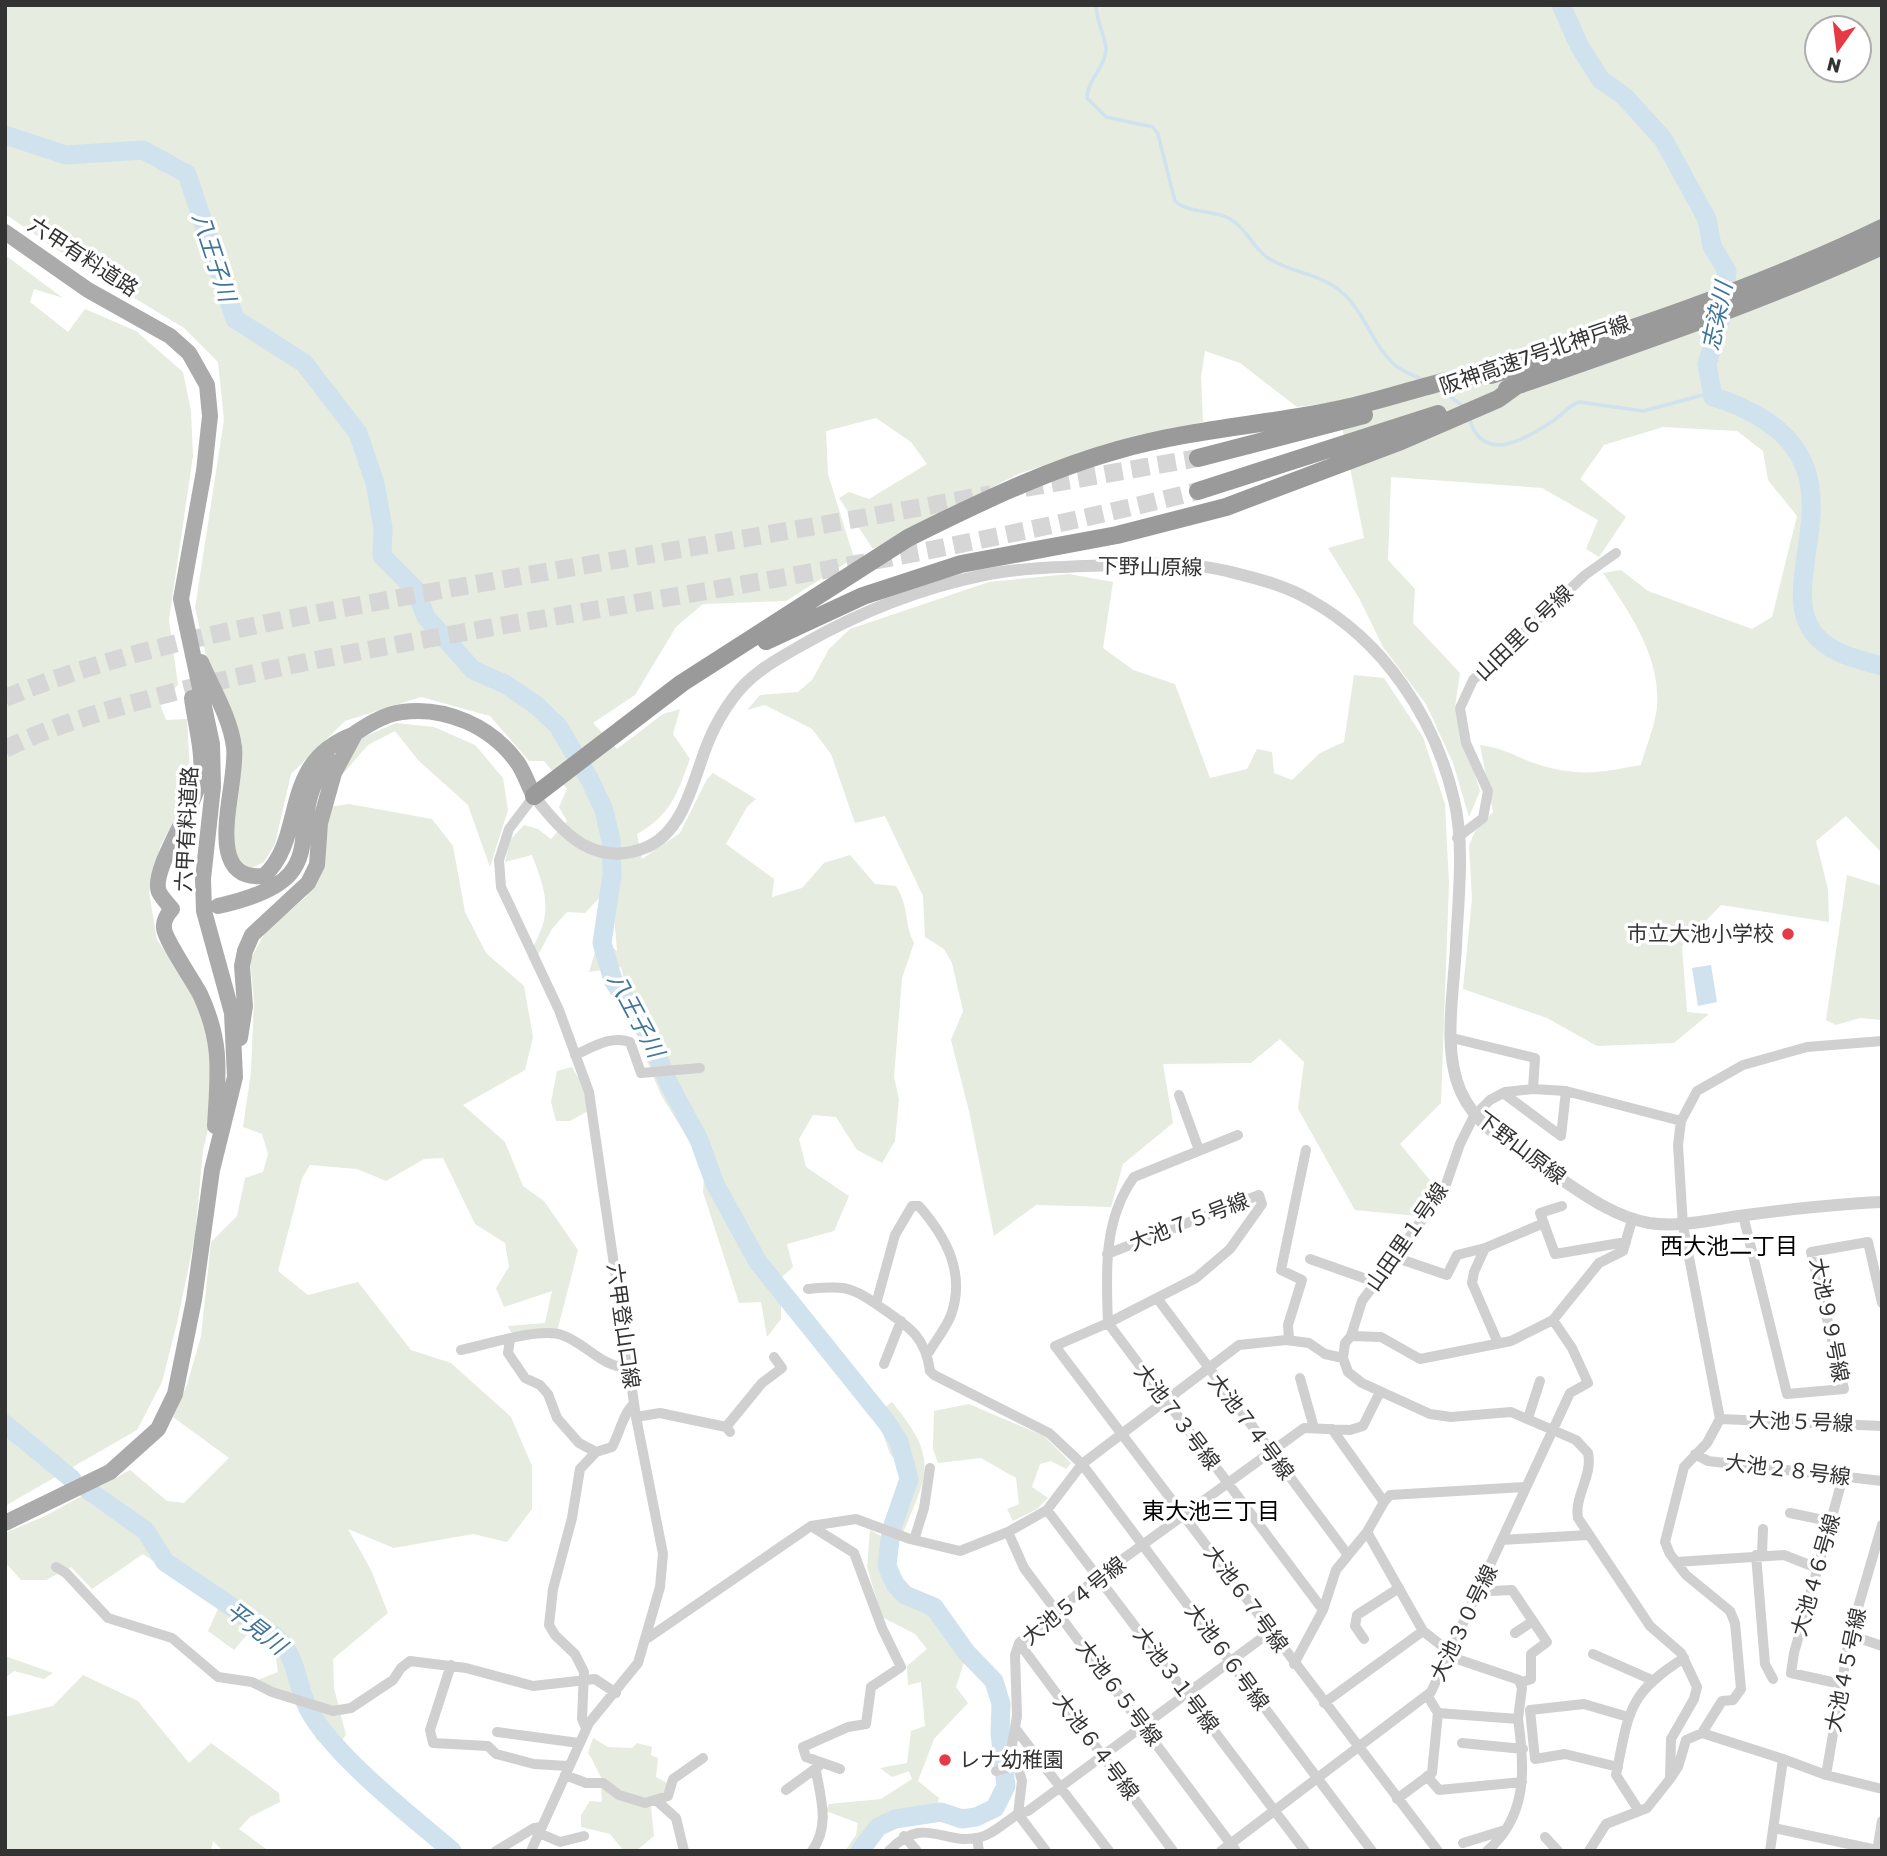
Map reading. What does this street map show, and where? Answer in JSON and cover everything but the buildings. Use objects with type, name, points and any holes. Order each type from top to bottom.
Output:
[{"type":"highway","name":"阪神高速7号北神戸線","points":[[1198,458],[1358,417],[1501,372],[1726,296],[1807,265],[1882,228]]},
{"type":"highway","name":"阪神高速7号北神戸線","points":[[1198,491],[1575,368],[1827,271],[1882,246]]},
{"type":"highway","points":[[534,796],[556,776],[610,740],[682,683],[908,538],[947,518],[1116,450],[1214,429],[1343,409],[1470,374],[1501,372]]},
{"type":"highway","points":[[682,683],[804,622],[904,582],[961,564],[1117,535],[1226,507],[1401,441],[1498,399],[1516,386]]},
{"type":"main road","name":"六甲有料道路","points":[[5,232],[88,290],[170,336],[198,365],[207,385],[210,416],[204,471],[181,599],[212,744],[213,787],[203,879],[204,911],[232,1013],[235,1077],[212,1170],[194,1300],[175,1394],[158,1429],[110,1472],[5,1523]]},
{"type":"main road","points":[[181,599],[201,663],[225,714],[234,747],[234,774],[226,843],[230,862],[242,873],[264,876],[277,864],[285,845],[298,790],[306,774],[335,741],[355,734]]},
{"type":"main road","points":[[173,909],[159,891],[158,881],[166,857],[190,811],[201,778],[190,682],[179,626],[181,599]]},
{"type":"main road","points":[[218,906],[267,893],[285,881],[295,868],[302,850],[311,797],[322,768],[338,744],[387,716],[402,712],[436,712],[467,721],[497,742],[517,761],[534,796]]},
{"type":"main road","points":[[235,1077],[245,1006],[242,966],[245,951],[252,936],[308,883],[317,865],[320,823],[334,773],[355,734]]},
{"type":"main road","points":[[195,909],[173,909],[168,913],[164,928],[213,1023],[218,1073],[212,1170]]},
{"type":"street","name":"山田里６号線","points":[[1457,838],[1483,818],[1488,791],[1466,743],[1460,708],[1473,680],[1585,575],[1616,553]]},
{"type":"street","name":"下野山原線","points":[[534,796],[558,829],[577,843],[605,852],[625,853],[646,847],[662,838],[676,818],[692,790],[709,740],[730,702],[747,679],[783,656],[867,611],[986,575],[1142,564],[1198,564],[1260,579],[1310,599],[1360,635],[1399,678],[1434,738],[1455,803],[1459,875],[1452,1038],[1454,1072],[1474,1116],[1561,1179],[1611,1211],[1632,1220],[1683,1226],[1743,1215],[1882,1202]]},
{"type":"street","name":"六甲登山口線","points":[[531,1851],[586,1728],[638,1663],[648,1638],[660,1587],[663,1554],[636,1418],[589,1092],[559,1010],[501,887],[499,860],[509,829],[534,796]]},
{"type":"street","points":[[1452,1038],[1535,1058],[1533,1088]]},
{"type":"street","points":[[575,1055],[603,1042],[622,1039],[631,1042],[640,1073],[700,1068]]},
{"type":"street","points":[[1589,1851],[1606,1824],[1647,1808],[1670,1779],[1686,1740],[1702,1733],[1722,1701],[1733,1700],[1741,1689],[1735,1623],[1730,1611],[1693,1581],[1676,1563],[1665,1542],[1684,1467],[1707,1443],[1720,1419],[1683,1226],[1678,1145],[1681,1121],[1697,1091],[1743,1065],[1807,1047],[1882,1041]]},
{"type":"street","points":[[1474,1116],[1490,1100],[1503,1093],[1515,1088],[1533,1088],[1566,1091],[1681,1121]]},
{"type":"street","points":[[1503,1093],[1561,1136],[1566,1091]]},
{"type":"street","points":[[1178,1095],[1199,1150]]},
{"type":"street","name":"山田里１号線","points":[[1343,1359],[1345,1343],[1351,1336],[1362,1301],[1444,1190],[1460,1144],[1474,1116]]},
{"type":"street","points":[[1107,1254],[1113,1220],[1123,1192],[1134,1177],[1238,1135]]},
{"type":"street","points":[[1289,1340],[1288,1325],[1302,1280],[1282,1270],[1306,1150]]},
{"type":"street","name":"大池７５号線","points":[[1055,1346],[1108,1323],[1196,1278],[1230,1249],[1262,1204],[1259,1195],[1107,1254],[1108,1323]]},
{"type":"street","points":[[808,1289],[840,1286],[857,1291],[876,1304],[901,1321],[929,1352],[950,1316],[954,1297],[953,1254],[933,1222],[916,1206],[912,1206],[895,1235],[876,1304]]},
{"type":"street","points":[[1562,1206],[1540,1213],[1555,1254],[1626,1242]]},
{"type":"street","name":"大池９９号線","points":[[1743,1215],[1787,1394],[1844,1390],[1811,1252],[1868,1242],[1882,1303]]},
{"type":"street","points":[[1351,1336],[1381,1337],[1420,1359],[1511,1341],[1553,1320],[1599,1263],[1623,1251],[1632,1220]]},
{"type":"street","points":[[1394,1257],[1447,1275],[1457,1255],[1485,1248],[1544,1223]]},
{"type":"street","points":[[1485,1248],[1472,1283],[1498,1343]]},
{"type":"street","points":[[1310,1259],[1375,1282]]},
{"type":"street","name":"大池７４号線","points":[[1157,1298],[1207,1369],[1348,1555]]},
{"type":"street","name":"大池３０号線","points":[[1221,1851],[1233,1847],[1274,1808],[1427,1695],[1481,1586],[1524,1487],[1570,1393],[1588,1383],[1572,1348],[1553,1320]]},
{"type":"street","points":[[884,1364],[901,1321]]},
{"type":"street","name":"大池７３号線","points":[[1108,1323],[1163,1401],[1323,1611]]},
{"type":"street","points":[[461,1350],[527,1335],[561,1334],[613,1367],[628,1368]]},
{"type":"street","points":[[510,1340],[508,1353],[525,1378],[540,1385],[548,1394],[557,1418],[579,1443],[596,1451]]},
{"type":"street","points":[[648,1638],[811,1526],[856,1519],[914,1540],[960,1550],[1008,1532],[1047,1510],[1082,1464],[1239,1345],[1289,1340],[1309,1343],[1325,1354],[1343,1359],[1348,1372],[1380,1392],[1430,1414],[1451,1417],[1511,1412],[1583,1444],[1588,1452],[1587,1480],[1576,1507],[1588,1535],[1650,1626],[1684,1658],[1697,1687],[1694,1699],[1671,1739],[1670,1779]]},
{"type":"street","name":"大池６７号線","points":[[1055,1346],[1293,1664],[1438,1851]]},
{"type":"street","name":"大池６６号線","points":[[929,1352],[930,1371],[934,1376],[1049,1433],[1082,1464],[1371,1851]]},
{"type":"street","points":[[636,1418],[660,1413],[728,1430],[762,1383],[782,1368],[774,1357]]},
{"type":"street","points":[[1300,1378],[1314,1428]]},
{"type":"street","points":[[1528,1418],[1540,1381]]},
{"type":"street","name":"大池５４号線","points":[[1018,1814],[1022,1781],[1012,1745],[1015,1728],[1015,1656],[1019,1643],[1098,1577],[1304,1427],[1332,1429],[1363,1426],[1380,1392]]},
{"type":"street","points":[[586,1728],[582,1719],[585,1680],[575,1654],[555,1635],[550,1625],[554,1586],[572,1518],[580,1469],[596,1451],[612,1447],[623,1429],[629,1408],[634,1404]]},
{"type":"street","name":"大池５号線","points":[[1720,1419],[1882,1426]]},
{"type":"street","points":[[1332,1429],[1384,1502]]},
{"type":"street","name":"大池２８号線","points":[[1695,1454],[1708,1461],[1882,1481]]},
{"type":"street","points":[[914,1540],[924,1508],[930,1468]]},
{"type":"street","name":"大池４６号線","points":[[1841,1684],[1791,1673],[1843,1477]]},
{"type":"street","points":[[1293,1664],[1323,1611],[1336,1570],[1367,1532],[1390,1495],[1524,1487]]},
{"type":"street","name":"大池３１号線","points":[[1047,1510],[1305,1851]]},
{"type":"street","points":[[1790,1513],[1833,1522]]},
{"type":"street","name":"大池４５号線","points":[[1826,1775],[1850,1635],[1882,1525]]},
{"type":"street","points":[[811,1526],[854,1553],[882,1628],[901,1667],[871,1687],[866,1724],[848,1727],[803,1746],[806,1757],[818,1768],[824,1812],[821,1833],[812,1851]]},
{"type":"street","points":[[1763,1529],[1759,1555],[1765,1664],[1773,1679]]},
{"type":"street","name":"大池６５号線","points":[[1008,1532],[1024,1568],[1233,1847]]},
{"type":"street","points":[[1367,1532],[1423,1631],[1460,1660],[1519,1680],[1518,1719],[1523,1749],[1522,1782],[1514,1819],[1487,1851]]},
{"type":"street","points":[[1502,1540],[1588,1535]]},
{"type":"street","points":[[1676,1563],[1784,1555],[1817,1567]]},
{"type":"street","points":[[56,1567],[66,1573],[108,1619],[172,1638],[218,1677],[252,1682],[333,1711],[351,1708],[393,1680],[410,1661],[451,1665],[533,1686],[595,1679],[615,1693]]},
{"type":"street","points":[[1481,1586],[1491,1591],[1512,1590],[1547,1642],[1531,1654],[1531,1679],[1520,1684]]},
{"type":"street","points":[[1364,1639],[1355,1626],[1357,1615],[1399,1588]]},
{"type":"street","points":[[1515,1633],[1533,1621]]},
{"type":"street","points":[[1324,1703],[1423,1631]]},
{"type":"street","points":[[889,1851],[904,1836],[914,1831],[984,1837],[1018,1814],[1028,1811],[1270,1632]]},
{"type":"street","points":[[1850,1635],[1882,1646]]},
{"type":"street","name":"大池６４号線","points":[[1019,1643],[1173,1851]]},
{"type":"street","points":[[1593,1654],[1652,1680]]},
{"type":"street","points":[[1639,1811],[1616,1775],[1628,1717],[1644,1685],[1684,1658]]},
{"type":"street","points":[[451,1665],[429,1730],[433,1743],[488,1746],[496,1754],[567,1771],[586,1783],[603,1783],[620,1795],[645,1803],[668,1796],[673,1779],[686,1767],[703,1758]]},
{"type":"street","points":[[1397,1799],[1432,1773],[1438,1713],[1427,1695]]},
{"type":"street","points":[[1618,1767],[1565,1754],[1535,1759],[1530,1710],[1584,1703],[1628,1717]]},
{"type":"street","points":[[1438,1713],[1518,1719]]},
{"type":"street","points":[[1015,1728],[1109,1851]]},
{"type":"street","points":[[497,1732],[579,1742]]},
{"type":"street","points":[[1702,1733],[1826,1775],[1882,1788]]},
{"type":"street","points":[[524,1749],[525,1735]]},
{"type":"street","points":[[1462,1743],[1523,1749]]},
{"type":"street","points":[[1770,1851],[1783,1759]]},
{"type":"street","points":[[996,1771],[1016,1765]]},
{"type":"street","points":[[786,1790],[818,1768],[840,1769]]},
{"type":"street","points":[[1427,1776],[1439,1790],[1522,1782]]},
{"type":"street","points":[[657,1801],[676,1818],[684,1851]]},
{"type":"street","points":[[1018,1814],[1046,1851]]},
{"type":"street","points":[[1774,1828],[1877,1851],[1882,1821]]},
{"type":"street","points":[[496,1851],[534,1828],[560,1842],[583,1836]]},
{"type":"street","points":[[1463,1843],[1506,1830]]},
{"type":"street","points":[[904,1836],[916,1851]]},
{"type":"street","points":[[977,1838],[979,1851]]},
{"type":"street","points":[[1545,1838],[1558,1851]]},
{"type":"shaded area","points":[[5,5],[1882,5],[1882,853],[1846,816],[1816,841],[1828,889],[1829,922],[1721,905],[1682,946],[1687,1012],[1709,1014],[1674,1043],[1597,1046],[1547,1018],[1463,989],[1472,899],[1469,846],[1475,831],[1493,812],[1480,745],[1543,766],[1569,771],[1603,771],[1641,765],[1657,707],[1654,671],[1642,636],[1603,573],[1621,570],[1648,591],[1752,629],[1772,617],[1797,516],[1768,480],[1763,451],[1737,431],[1663,427],[1604,445],[1580,479],[1626,517],[1599,557],[1586,549],[1598,520],[1542,488],[1391,477],[1388,560],[1415,589],[1413,623],[1460,673],[1455,707],[1480,791],[1469,817],[1453,763],[1426,704],[1383,647],[1359,598],[1328,548],[1364,538],[1337,402],[1297,407],[1240,363],[1205,351],[1201,377],[1203,422],[1133,436],[1018,474],[873,549],[839,498],[849,492],[869,499],[927,464],[911,442],[876,418],[826,431],[828,474],[854,558],[786,601],[703,604],[676,627],[635,695],[593,723],[617,749],[663,714],[680,709],[673,734],[690,759],[676,793],[665,811],[649,827],[637,834],[642,859],[680,833],[707,779],[713,773],[756,799],[747,807],[726,844],[774,879],[772,897],[802,888],[824,863],[850,855],[875,884],[896,886],[903,901],[914,943],[902,978],[894,1077],[899,1099],[895,1141],[882,1163],[857,1150],[836,1117],[813,1115],[799,1139],[806,1167],[849,1196],[834,1231],[787,1244],[793,1267],[781,1278],[781,1319],[767,1337],[761,1302],[739,1303],[703,1192],[705,1166],[661,1095],[639,1042],[621,967],[589,972],[595,952],[608,944],[617,951],[614,915],[602,895],[585,913],[567,912],[552,929],[538,955],[533,947],[545,912],[541,880],[532,855],[505,862],[510,840],[524,825],[538,829],[551,839],[567,821],[559,807],[567,789],[544,761],[529,761],[490,716],[421,697],[345,721],[291,774],[275,844],[264,862],[249,869],[235,855],[233,828],[242,745],[207,660],[195,608],[224,420],[218,362],[184,328],[81,266],[5,214]]},
{"type":"shaded area","points":[[5,255],[63,298],[34,289],[30,302],[68,332],[85,309],[136,331],[183,372],[191,411],[193,456],[169,620],[178,685],[160,704],[166,720],[187,719],[191,787],[160,847],[149,892],[157,940],[192,988],[212,1028],[214,1106],[203,1150],[195,1236],[177,1323],[162,1382],[137,1430],[5,1506]]},
{"type":"shaded area","points":[[1069,574],[1113,582],[1103,648],[1133,670],[1175,684],[1210,778],[1247,769],[1257,749],[1272,752],[1274,773],[1292,780],[1320,753],[1344,742],[1354,675],[1384,678],[1423,737],[1445,804],[1449,884],[1441,1103],[1400,1144],[1434,1185],[1417,1216],[1355,1210],[1298,1109],[1304,1062],[1280,1039],[1251,1063],[1163,1064],[1173,1123],[1123,1164],[1111,1207],[1036,1205],[994,1236],[969,1111],[951,1040],[963,1011],[952,963],[944,949],[925,937],[923,896],[885,816],[855,823],[831,754],[812,729],[765,705],[747,710],[760,695],[798,692],[812,680],[829,649],[850,629],[989,582]]},
{"type":"shaded area","points":[[396,723],[434,727],[475,745],[503,778],[508,810],[490,867],[468,805],[418,760],[395,731],[368,745],[342,775],[361,738]]},
{"type":"shaded area","points":[[349,804],[432,819],[453,846],[465,912],[486,953],[524,986],[533,1037],[525,1070],[463,1105],[505,1142],[523,1186],[544,1201],[578,1250],[557,1332],[511,1332],[508,1326],[545,1323],[552,1291],[504,1307],[496,1288],[509,1267],[505,1243],[475,1224],[443,1158],[424,1159],[386,1181],[357,1169],[310,1165],[302,1178],[278,1271],[308,1295],[358,1282],[411,1350],[451,1363],[511,1417],[532,1466],[532,1509],[507,1542],[473,1534],[394,1548],[348,1529],[371,1570],[388,1613],[333,1659],[334,1688],[346,1735],[334,1751],[316,1739],[303,1699],[255,1681],[278,1672],[274,1645],[252,1629],[234,1650],[208,1631],[219,1607],[143,1554],[92,1589],[71,1567],[46,1580],[21,1580],[5,1562],[5,1533],[45,1516],[130,1470],[167,1501],[184,1503],[229,1458],[173,1417],[187,1385],[201,1336],[211,1242],[237,1216],[245,1178],[263,1172],[268,1154],[262,1134],[243,1127],[251,1072],[254,1001],[250,960],[266,931],[306,897],[320,867],[328,807]]},
{"type":"shaded area","points":[[1847,875],[1882,886],[1882,1020],[1860,1018],[1836,1025],[1826,1020]]},
{"type":"shaded area","points":[[572,1067],[583,1086],[588,1111],[570,1121],[556,1121],[551,1102],[557,1071]]},
{"type":"shaded area","points":[[892,1402],[917,1437],[925,1465],[919,1494],[903,1533],[887,1526],[905,1481],[902,1466],[890,1454],[876,1414]]},
{"type":"shaded area","points":[[969,1404],[1044,1436],[1071,1463],[1066,1469],[1051,1461],[1040,1464],[1032,1487],[1048,1498],[1037,1509],[1013,1521],[1007,1509],[1019,1504],[1016,1478],[981,1458],[938,1463],[933,1449],[934,1411]]},
{"type":"shaded area","points":[[870,1530],[886,1539],[884,1571],[920,1599],[965,1659],[956,1687],[968,1703],[934,1739],[918,1781],[939,1798],[936,1810],[912,1812],[878,1822],[857,1851],[845,1851],[856,1835],[858,1823],[826,1811],[829,1804],[881,1799],[912,1779],[909,1771],[892,1777],[880,1768],[907,1763],[911,1731],[925,1726],[921,1682],[908,1685],[907,1666],[927,1649],[915,1634],[882,1617],[867,1567]]},
{"type":"shaded area","points":[[5,1656],[53,1673],[44,1679],[14,1671],[5,1678]]},
{"type":"shaded area","points":[[83,1675],[138,1701],[189,1763],[211,1743],[279,1793],[280,1802],[250,1817],[239,1829],[269,1851],[223,1851],[213,1841],[211,1851],[5,1851],[5,1717],[53,1706]]},
{"type":"shaded area","points":[[593,1738],[608,1747],[632,1748],[637,1743],[652,1747],[651,1755],[658,1758],[656,1777],[669,1784],[665,1796],[631,1797],[607,1786],[588,1753]]},
{"type":"shaded area","points":[[601,1788],[631,1803],[651,1807],[654,1836],[636,1851],[624,1851],[610,1834],[581,1827],[581,1815],[590,1801],[602,1802]]},
{"type":"water","points":[[1711,965],[1717,1002],[1698,1006],[1692,968]]},
{"type":"waterway","points":[[1096,5],[1106,50],[1087,98],[1106,117],[1153,127],[1158,134],[1175,201],[1186,208],[1232,220],[1268,258],[1336,288],[1359,312],[1388,359],[1399,368],[1425,381]]},
{"type":"waterway","name":"志染川","points":[[1561,5],[1580,47],[1601,80],[1624,96],[1663,139],[1707,219],[1712,246],[1727,271],[1722,315],[1707,364],[1713,397],[1727,401],[1766,421],[1794,446],[1807,475],[1811,505],[1802,593],[1806,618],[1819,639],[1833,649],[1882,666]]},
{"type":"waterway","name":"八王子川","points":[[5,135],[66,155],[143,150],[187,174],[235,319],[304,363],[358,433],[375,483],[383,528],[382,556],[415,589],[426,617],[473,670],[505,684],[536,705],[558,726],[590,780],[604,810],[611,841],[612,875],[602,943],[613,980],[648,1034],[669,1084],[699,1140],[715,1184],[758,1262],[888,1424],[899,1442],[909,1479],[891,1531],[887,1566],[895,1584],[905,1595],[934,1607],[966,1652],[994,1681],[1001,1704],[1000,1734],[1006,1786],[995,1808],[976,1817],[962,1819],[941,1812],[895,1819],[878,1827],[860,1851]]},
{"type":"waterway","points":[[1441,389],[1465,408]]},
{"type":"waterway","points":[[1469,418],[1475,432],[1484,441],[1494,445],[1517,441],[1530,435],[1579,402],[1643,411],[1703,395],[1713,397]]},
{"type":"waterway","name":"平見川","points":[[5,1424],[72,1479]]},
{"type":"waterway","name":"平見川","points":[[88,1490],[146,1531],[165,1562],[275,1636],[294,1665],[307,1707],[326,1734],[378,1787],[452,1851]]},
{"type":"tunnel","points":[[1025,488],[1198,458]]},
{"type":"tunnel","points":[[5,749],[94,714],[265,671],[425,639],[939,548],[1198,491]]},
{"type":"tunnel","points":[[5,698],[101,664],[248,627],[991,494]]},
{"type":"place","name":"市立大池小学校","points":[[1788,934]]},
{"type":"place","name":"レナ幼稚園","points":[[945,1760]]},
{"type":"district","name":"西大池二丁目","points":[[1729,1246]]},
{"type":"district","name":"東大池三丁目","points":[[1211,1511]]}]
